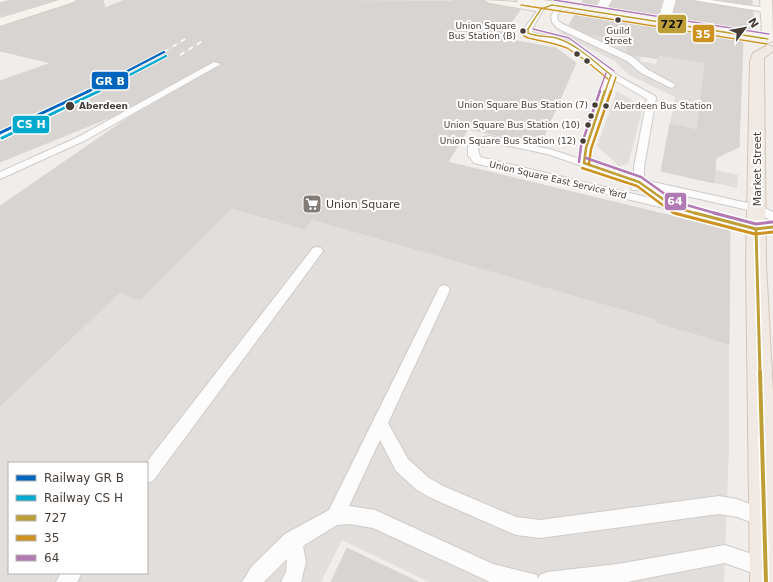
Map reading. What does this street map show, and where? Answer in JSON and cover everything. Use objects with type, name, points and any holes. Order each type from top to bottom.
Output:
[{"type":"main road","name":"Market Street","points":[[768,574],[769,520],[765,220],[758,56],[770,45]]},
{"type":"street","points":[[0,16],[50,0]]},
{"type":"street","points":[[0,22],[70,0]]},
{"type":"street","points":[[489,0],[541,18],[555,8],[600,12],[770,45],[768,7]]},
{"type":"street","points":[[522,0],[555,8],[663,25]]},
{"type":"street","points":[[600,12],[606,0]]},
{"type":"street","points":[[663,25],[670,0]]},
{"type":"lane","points":[[696,0],[768,7]]},
{"type":"lane","points":[[555,8],[555,22],[572,32],[630,59],[644,71],[672,85]]},
{"type":"lane","points":[[572,32],[559,30],[541,18],[528,29],[528,33],[532,35],[558,39],[571,45],[583,52],[611,75],[652,98],[639,167],[639,182],[632,198]]},
{"type":"lane","points":[[0,176],[75,142],[217,64]]},
{"type":"lane","points":[[611,75],[586,148],[584,163],[639,182],[765,220]]},
{"type":"lane","name":"Union Square East Service Yard","points":[[584,163],[550,152],[490,139],[477,143],[472,152],[478,161],[632,198],[674,207],[765,220]]},
{"type":"lane","points":[[639,182],[674,207]]},
{"type":"lane","points":[[148,474],[317,251]]},
{"type":"lane","points":[[335,516],[444,290]]},
{"type":"lane","points":[[380,422],[402,465],[423,484],[516,526],[540,529],[719,504],[737,508],[769,520]]},
{"type":"lane","points":[[252,582],[262,569],[292,541],[335,516],[364,516],[375,519],[492,573],[530,582]]},
{"type":"lane","points":[[291,582],[297,564],[297,553],[292,541]]},
{"type":"lane","points":[[547,582],[618,574],[725,554],[768,574]]},
{"type":"shaded area","points":[[583,29],[582,32],[630,41],[625,53],[642,56],[640,61],[656,64],[661,47],[689,51],[688,60],[705,63],[697,130],[670,124],[675,97],[629,75],[615,61],[558,33]]},
{"type":"shaded area","points":[[617,91],[643,107],[628,164],[619,166],[597,146]]},
{"type":"shaded area","points":[[715,170],[738,175],[737,188],[714,183]]},
{"type":"shaded area","name":"Union Square","points":[[232,208],[312,219],[656,319],[656,322],[729,344],[729,446],[724,582],[429,582],[342,540],[321,582],[0,582],[0,406],[120,292],[140,300]]},
{"type":"building","points":[[11,0],[54,0],[0,16],[0,3]]},
{"type":"building","name":"Union Square","points":[[78,0],[103,0],[105,8],[125,0],[483,0],[489,4],[520,10],[500,38],[556,48],[576,63],[540,145],[468,129],[448,162],[730,230],[729,344],[656,322],[656,319],[312,219],[304,229],[232,208],[140,300],[120,292],[0,406],[0,206],[125,120],[222,64],[213,61],[111,117],[0,162],[0,81],[51,63],[0,51],[0,27],[74,3]]},
{"type":"building","points":[[583,0],[598,0],[595,7],[581,4]]},
{"type":"building","points":[[613,0],[662,0],[658,16],[609,9]]},
{"type":"building","points":[[677,0],[692,0],[753,11],[753,31],[672,19]]},
{"type":"building","points":[[721,0],[752,0],[752,5]]},
{"type":"building","points":[[576,13],[655,26],[655,29],[661,33],[669,29],[743,40],[739,147],[716,158],[714,183],[661,171],[670,124],[697,130],[705,63],[659,55],[658,59],[630,54],[626,52],[630,41],[585,33],[569,25]]},
{"type":"building","points":[[347,548],[418,582],[331,582]]},
{"type":"railway","points":[[164,52],[185,39]]},
{"type":"railway","points":[[180,55],[201,42]]},
{"type":"transit line","name":"64","points":[[554,0],[769,34]]},
{"type":"transit line","name":"35","points":[[521,5],[767,44]]},
{"type":"transit line","name":"727","points":[[528,29],[541,9],[552,5],[768,39]]},
{"type":"transit line","name":"35","points":[[523,29],[524,36],[532,40],[555,44],[573,51],[608,79]]},
{"type":"transit line","name":"727","points":[[528,29],[528,33],[532,35],[555,38],[566,42],[586,55],[611,75]]},
{"type":"transit line","name":"64","points":[[533,29],[569,38],[589,51],[614,71]]},
{"type":"transit line","points":[[0,133],[77,98],[164,52]]},
{"type":"transit line","points":[[2,138],[79,102],[166,56]]},
{"type":"transit line","name":"64","points":[[579,162],[581,146],[606,73]]},
{"type":"transit line","name":"727","points":[[584,163],[586,148],[611,75]]},
{"type":"transit line","name":"35","points":[[589,164],[591,149],[616,77]]},
{"type":"transit line","name":"64","points":[[586,158],[641,177],[676,202],[756,224],[772,222]]},
{"type":"transit line","name":"727","points":[[584,163],[639,182],[674,207],[756,229],[773,227]]},
{"type":"transit line","name":"35","points":[[582,168],[637,186],[672,212],[755,234],[773,232]]},
{"type":"transit line","name":"727","points":[[756,229],[766,582]]},
{"type":"place","name":"Guild Street","points":[[618,20]]},
{"type":"place","name":"Union Square Bus Station (B)","points":[[523,31]]},
{"type":"place","name":"Union Square Bus Station (7)","points":[[595,105]]},
{"type":"place","name":"Aberdeen","points":[[70,106]]},
{"type":"place","name":"Aberdeen Bus Station","points":[[606,106]]},
{"type":"place","name":"Union Square Bus Station (10)","points":[[588,125]]},
{"type":"place","name":"Union Square Bus Station (12)","points":[[583,141]]},
{"type":"place","name":"Union Square","points":[[312,204]]}]
